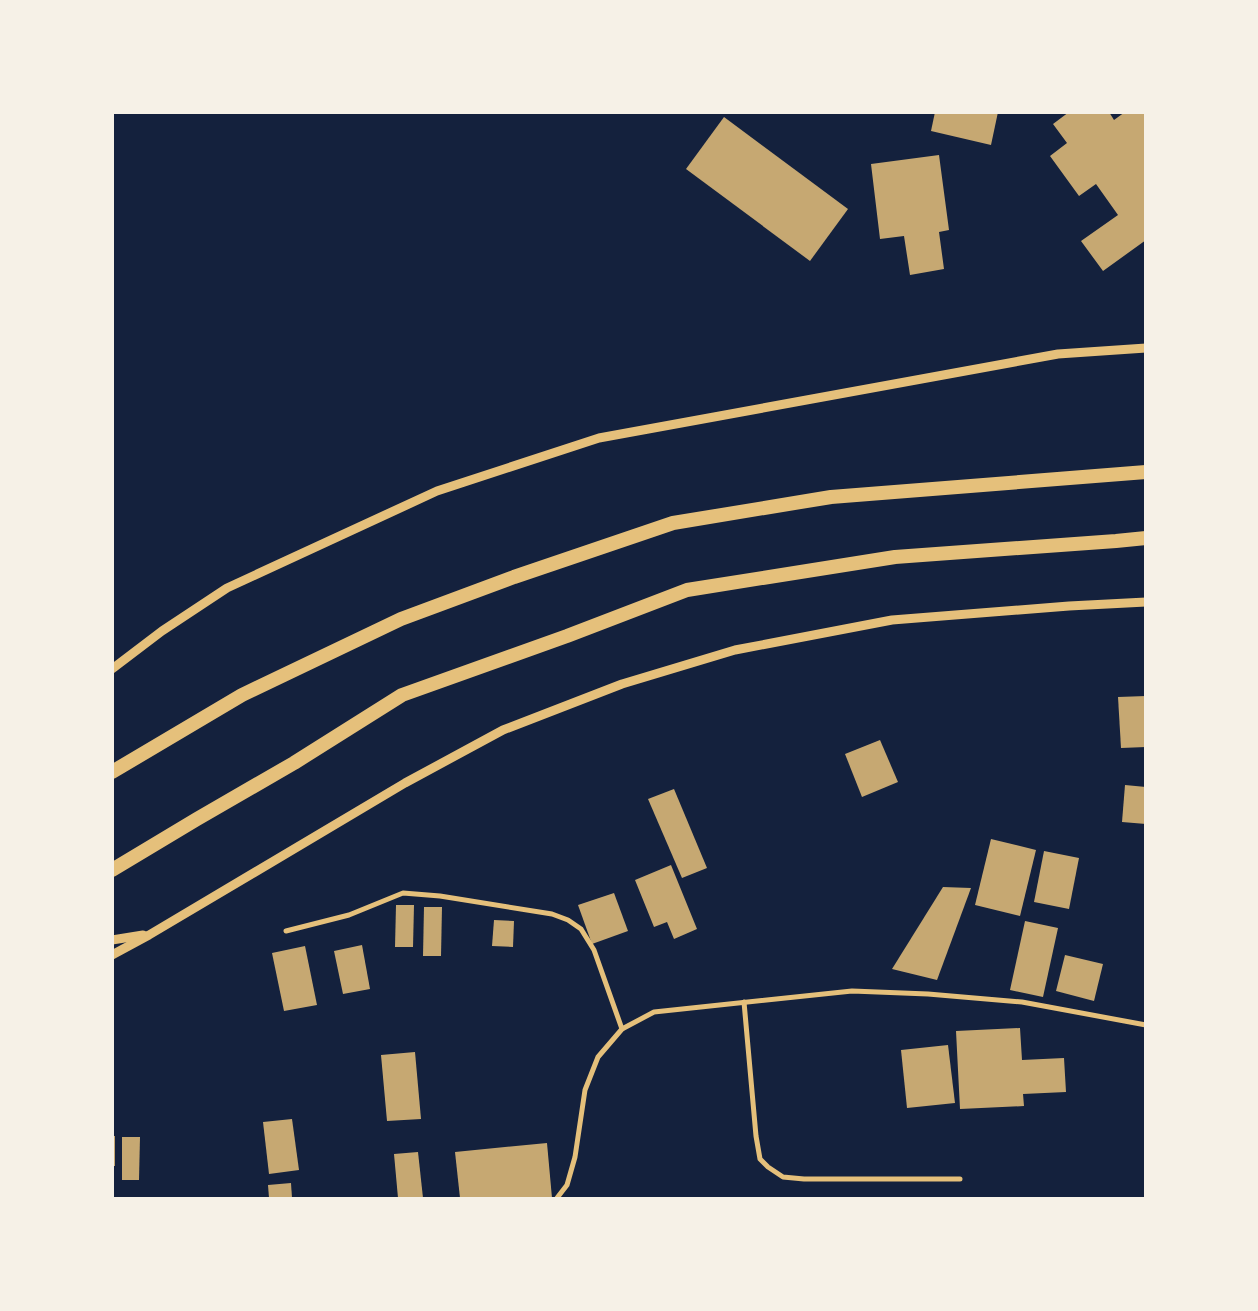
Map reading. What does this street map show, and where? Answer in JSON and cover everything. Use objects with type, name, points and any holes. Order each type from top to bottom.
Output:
[{"type":"highway","points":[[114,771],[242,695],[401,619],[514,576],[673,523],[831,497],[1146,472]]},
{"type":"highway","points":[[112,870],[294,763],[402,695],[558,640],[687,590],[895,557],[1146,538]]},
{"type":"street","points":[[112,669],[162,631],[227,588],[437,491],[599,438],[1058,354],[1146,348]]},
{"type":"street","points":[[112,955],[404,783],[503,730],[622,684],[735,650],[892,620],[1146,602]]},
{"type":"street","points":[[286,931],[349,915],[403,893],[440,896],[552,914],[568,920],[581,929],[594,950],[622,1029]]},
{"type":"street","points":[[112,940],[148,935]]},
{"type":"street","points":[[557,1198],[567,1185],[585,1090],[598,1057],[622,1029],[654,1012],[852,991],[928,994],[1022,1002],[1146,1025]]},
{"type":"street","points":[[744,1002],[756,1136],[760,1159],[768,1167],[783,1177],[804,1179],[960,1179]]},
{"type":"building","points":[[935,112],[998,112],[991,145],[931,131]]},
{"type":"building","points":[[1069,112],[1109,112],[1114,120],[1125,112],[1146,112],[1146,240],[1103,271],[1081,241],[1118,215],[1096,184],[1079,196],[1050,156],[1067,143],[1053,124]]},
{"type":"building","points":[[724,117],[848,209],[810,261],[686,169]]},
{"type":"building","points":[[939,155],[949,230],[939,232],[944,269],[910,275],[904,236],[880,239],[871,164]]},
{"type":"building","points":[[1146,696],[1146,747],[1121,748],[1118,697]]},
{"type":"building","points":[[880,740],[898,782],[862,797],[845,754]]},
{"type":"building","points":[[1125,785],[1146,787],[1146,824],[1122,822]]},
{"type":"building","points":[[674,789],[707,868],[682,878],[648,799]]},
{"type":"building","points":[[991,839],[1036,850],[1020,916],[975,905]]},
{"type":"building","points":[[1044,851],[1079,858],[1069,909],[1034,902]]},
{"type":"building","points":[[671,865],[697,929],[674,939],[667,922],[654,927],[635,880]]},
{"type":"building","points":[[943,887],[971,888],[937,980],[892,969]]},
{"type":"building","points":[[614,893],[628,931],[592,944],[578,905]]},
{"type":"building","points":[[396,905],[414,905],[413,947],[395,947]]},
{"type":"building","points":[[424,907],[442,907],[441,956],[423,956]]},
{"type":"building","points":[[494,920],[514,921],[513,947],[492,946]]},
{"type":"building","points":[[1025,921],[1058,928],[1043,997],[1010,990]]},
{"type":"building","points":[[362,945],[370,989],[343,994],[334,951]]},
{"type":"building","points":[[305,946],[317,1005],[284,1011],[272,953]]},
{"type":"building","points":[[1065,955],[1103,964],[1094,1001],[1056,991]]},
{"type":"building","points":[[1020,1028],[1022,1060],[1064,1058],[1066,1092],[1023,1094],[1024,1106],[960,1109],[956,1031]]},
{"type":"building","points":[[948,1045],[955,1103],[907,1108],[901,1050]]},
{"type":"building","points":[[415,1052],[421,1119],[387,1121],[381,1055]]},
{"type":"building","points":[[292,1119],[299,1170],[269,1174],[263,1122]]},
{"type":"building","points":[[112,1136],[115,1136],[115,1166],[112,1166]]},
{"type":"building","points":[[122,1137],[140,1137],[139,1180],[122,1180]]},
{"type":"building","points":[[547,1143],[552,1198],[460,1198],[455,1152]]},
{"type":"building","points":[[418,1152],[423,1198],[398,1198],[394,1154]]},
{"type":"building","points":[[291,1183],[292,1198],[269,1198],[268,1185]]}]
